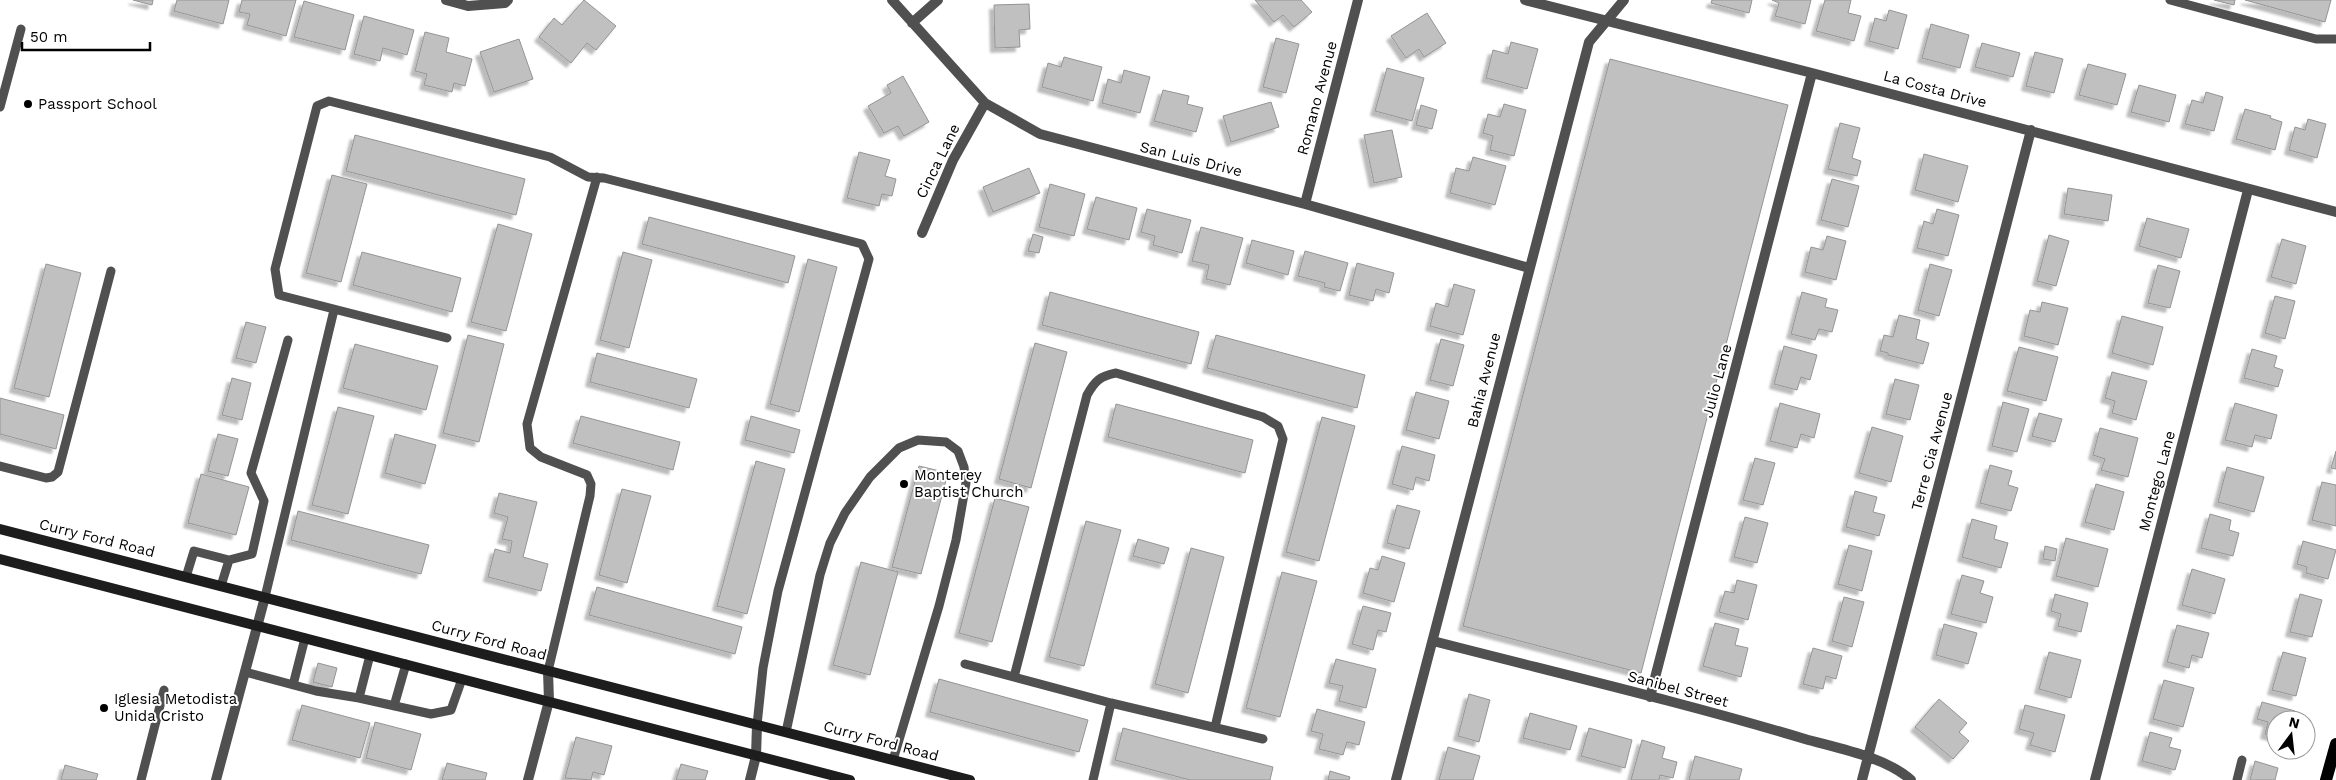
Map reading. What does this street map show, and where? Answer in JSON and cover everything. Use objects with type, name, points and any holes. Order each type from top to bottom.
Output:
[{"type":"main road","name":"Curry Ford Road","points":[[0,529],[970,780]]},
{"type":"main road","points":[[0,559],[850,780]]},
{"type":"main road","points":[[2326,780],[2336,744]]},
{"type":"street","points":[[446,0],[468,6],[505,3],[508,0]]},
{"type":"street","name":"San Luis Drive","points":[[892,0],[985,104],[1040,134],[1305,204],[1528,268]]},
{"type":"street","points":[[912,23],[938,0]]},
{"type":"street","name":"Romano Avenue","points":[[1305,204],[1358,0]]},
{"type":"street","name":"La Costa Drive","points":[[1525,0],[2031,130],[2248,190],[2336,212]]},
{"type":"street","name":"Bahia Avenue","points":[[1396,780],[1588,42],[1624,0]]},
{"type":"street","name":"Julio Lane","points":[[1650,697],[1812,73]]},
{"type":"street","name":"Cinca Lane","points":[[922,233],[953,160],[985,104]]},
{"type":"street","name":"Terre Cia Avenue","points":[[1862,780],[2031,130]]},
{"type":"street","name":"Montego Lane","points":[[2095,780],[2248,190]]},
{"type":"street","points":[[216,780],[265,597]]},
{"type":"street","name":"Sanibel Street","points":[[1433,641],[1762,726],[1868,758],[1904,774],[1910,780]]},
{"type":"street","points":[[528,780],[549,701],[548,671]]},
{"type":"street","points":[[750,780],[756,756],[757,726]]},
{"type":"lane","points":[[2170,0],[2316,39],[2336,40]]},
{"type":"lane","points":[[0,107],[21,29]]},
{"type":"lane","points":[[447,338],[279,295],[274,268],[317,106],[328,101],[521,149],[550,157],[588,177],[597,177],[862,244],[869,259],[778,591],[763,668],[757,726]]},
{"type":"lane","points":[[548,671],[590,496],[591,484],[587,475],[541,458],[530,448],[527,424],[597,177]]},
{"type":"lane","points":[[0,466],[46,478],[52,478],[58,472],[111,271]]},
{"type":"lane","points":[[265,597],[334,310]]},
{"type":"lane","points":[[186,577],[194,551],[229,560],[252,554],[264,501],[251,473],[288,340]]},
{"type":"lane","points":[[1014,677],[1088,395],[1095,380],[1116,373],[1263,417],[1278,426],[1282,439],[1215,727]]},
{"type":"lane","points":[[786,732],[820,575],[830,543],[845,513],[870,477],[899,448],[918,440],[946,442],[958,451],[964,467],[966,483],[956,540],[893,760]]},
{"type":"lane","points":[[221,586],[229,560]]},
{"type":"lane","points":[[293,685],[305,638]]},
{"type":"lane","points":[[359,698],[370,655]]},
{"type":"lane","points":[[394,706],[406,664]]},
{"type":"lane","points":[[966,664],[1111,703],[1263,739]]},
{"type":"lane","points":[[245,672],[293,685],[431,714],[451,710],[462,679]]},
{"type":"lane","points":[[141,780],[164,690]]},
{"type":"lane","points":[[1093,780],[1111,703]]},
{"type":"lane","points":[[2237,780],[2242,760]]},
{"type":"building","points":[[133,0],[153,0],[152,5]]},
{"type":"building","points":[[177,0],[229,0],[223,24],[174,11]]},
{"type":"building","points":[[242,0],[296,0],[286,36],[247,25],[250,14],[239,12]]},
{"type":"building","points":[[584,0],[616,26],[596,50],[587,43],[571,63],[539,37],[554,18],[562,25]]},
{"type":"building","points":[[1255,0],[1301,0],[1312,12],[1294,27],[1283,15],[1274,22]]},
{"type":"building","points":[[1712,0],[1752,0],[1749,13],[1711,3]]},
{"type":"building","points":[[1772,0],[1811,0],[1805,24],[1775,16],[1779,3]]},
{"type":"building","points":[[1825,0],[1851,0],[1848,13],[1861,16],[1854,41],[1816,31]]},
{"type":"building","points":[[2214,0],[2235,0],[2234,5]]},
{"type":"building","points":[[2245,0],[2331,0],[2325,22]]},
{"type":"building","points":[[304,1],[354,15],[345,50],[294,37]]},
{"type":"building","points":[[1029,4],[1030,29],[1019,30],[1020,47],[995,48],[994,5]]},
{"type":"building","points":[[1889,10],[1907,15],[1898,49],[1869,41],[1875,18],[1886,21]]},
{"type":"building","points":[[1427,13],[1446,43],[1424,57],[1419,49],[1406,58],[1391,36]]},
{"type":"building","points":[[364,16],[414,30],[407,55],[383,48],[380,61],[354,54]]},
{"type":"building","points":[[1931,24],[1969,35],[1960,68],[1922,58]]},
{"type":"building","points":[[425,32],[449,38],[446,52],[472,59],[465,86],[454,83],[452,92],[424,85],[427,74],[415,71]]},
{"type":"building","points":[[1276,38],[1299,44],[1286,93],[1263,87]]},
{"type":"building","points":[[519,39],[533,79],[494,92],[480,52]]},
{"type":"building","points":[[1511,42],[1538,49],[1527,89],[1486,78],[1493,50],[1508,54]]},
{"type":"building","points":[[1982,43],[2020,53],[2013,77],[1975,67]]},
{"type":"building","points":[[2035,52],[2063,59],[2054,93],[2026,86]]},
{"type":"building","points":[[1064,57],[1102,67],[1093,101],[1042,87],[1048,63],[1061,67]]},
{"type":"building","points":[[1610,59],[1788,105],[1641,673],[1463,626]]},
{"type":"building","points":[[2088,64],[2126,74],[2117,105],[2079,95]]},
{"type":"building","points":[[1387,68],[1424,78],[1412,121],[1375,111]]},
{"type":"building","points":[[1124,70],[1150,77],[1140,113],[1102,103],[1108,79],[1121,83]]},
{"type":"building","points":[[903,76],[929,122],[904,136],[898,126],[884,133],[868,106],[891,93],[887,85]]},
{"type":"building","points":[[2139,85],[2176,95],[2169,122],[2131,112]]},
{"type":"building","points":[[1163,90],[1189,96],[1187,104],[1203,108],[1196,132],[1154,121]]},
{"type":"building","points":[[2206,92],[2223,97],[2214,131],[2185,124],[2192,100],[2203,103]]},
{"type":"building","points":[[1271,102],[1279,127],[1231,142],[1223,116]]},
{"type":"building","points":[[1504,104],[1526,110],[1514,156],[1490,150],[1493,136],[1483,133],[1488,114],[1500,117]]},
{"type":"building","points":[[1421,105],[1437,110],[1432,129],[1416,125]]},
{"type":"building","points":[[2245,109],[2271,116],[2270,118],[2282,122],[2275,150],[2236,139]]},
{"type":"building","points":[[2308,119],[2326,124],[2317,158],[2289,150],[2295,127],[2305,130]]},
{"type":"building","points":[[1840,123],[1860,128],[1852,158],[1861,161],[1857,176],[1828,169]]},
{"type":"building","points":[[1392,130],[1402,177],[1374,183],[1364,135]]},
{"type":"building","points":[[355,135],[525,179],[516,215],[346,171]]},
{"type":"building","points":[[859,152],[890,160],[885,176],[896,179],[892,196],[882,194],[879,206],[847,198]]},
{"type":"building","points":[[1924,154],[1968,166],[1958,202],[1915,190]]},
{"type":"building","points":[[1473,157],[1506,166],[1495,205],[1450,193],[1456,168],[1469,171]]},
{"type":"building","points":[[1029,168],[1040,193],[993,212],[983,187]]},
{"type":"building","points":[[332,175],[367,184],[341,282],[306,273]]},
{"type":"building","points":[[1832,179],[1859,186],[1848,227],[1821,220]]},
{"type":"building","points":[[1050,184],[1085,194],[1074,236],[1039,227]]},
{"type":"building","points":[[2068,188],[2112,195],[2108,221],[2064,214]]},
{"type":"building","points":[[1096,197],[1137,208],[1129,240],[1087,229]]},
{"type":"building","points":[[1147,209],[1191,220],[1182,253],[1153,245],[1155,236],[1141,232]]},
{"type":"building","points":[[1937,209],[1959,215],[1948,256],[1917,248],[1924,221],[1933,224]]},
{"type":"building","points":[[649,217],[795,256],[788,283],[642,244]]},
{"type":"building","points":[[2147,218],[2189,229],[2181,258],[2139,246]]},
{"type":"building","points":[[498,224],[532,234],[506,331],[471,322]]},
{"type":"building","points":[[1201,227],[1243,238],[1230,285],[1206,279],[1209,265],[1192,261]]},
{"type":"building","points":[[1033,234],[1043,237],[1039,253],[1028,251]]},
{"type":"building","points":[[2049,235],[2069,241],[2056,286],[2037,281]]},
{"type":"building","points":[[1827,236],[1846,241],[1836,280],[1805,272],[1811,247],[1823,250]]},
{"type":"building","points":[[2282,239],[2306,246],[2296,284],[2271,277]]},
{"type":"building","points":[[1252,240],[1294,251],[1288,275],[1246,263]]},
{"type":"building","points":[[1305,251],[1348,263],[1340,291],[1324,287],[1325,283],[1298,276]]},
{"type":"building","points":[[362,252],[461,278],[452,312],[353,285]]},
{"type":"building","points":[[623,252],[652,260],[629,348],[600,340]]},
{"type":"building","points":[[808,259],[837,267],[799,412],[770,404]]},
{"type":"building","points":[[1357,263],[1394,273],[1389,293],[1376,289],[1373,301],[1349,295]]},
{"type":"building","points":[[46,264],[81,273],[49,397],[14,388]]},
{"type":"building","points":[[1930,264],[1952,270],[1939,316],[1918,310]]},
{"type":"building","points":[[2158,265],[2180,271],[2170,308],[2148,303]]},
{"type":"building","points":[[1454,284],[1475,290],[1463,335],[1430,326],[1436,303],[1448,307]]},
{"type":"building","points":[[1050,292],[1199,332],[1191,364],[1042,325]]},
{"type":"building","points":[[1802,292],[1827,299],[1825,307],[1838,310],[1832,332],[1819,329],[1815,340],[1791,334]]},
{"type":"building","points":[[2275,296],[2295,301],[2285,339],[2265,333]]},
{"type":"building","points":[[2042,302],[2068,308],[2058,345],[2024,336],[2030,310],[2040,312]]},
{"type":"building","points":[[1899,315],[1920,320],[1916,339],[1929,343],[1923,364],[1888,355],[1888,353],[1880,351],[1884,335],[1893,337]]},
{"type":"building","points":[[2122,316],[2163,327],[2153,365],[2112,353]]},
{"type":"building","points":[[246,322],[266,327],[256,363],[236,358]]},
{"type":"building","points":[[468,335],[504,344],[479,442],[443,433]]},
{"type":"building","points":[[1216,335],[1365,375],[1357,408],[1207,368]]},
{"type":"building","points":[[1441,339],[1464,345],[1453,386],[1430,380]]},
{"type":"building","points":[[1035,343],[1067,352],[1031,488],[999,479]]},
{"type":"building","points":[[355,344],[438,366],[426,410],[343,388]]},
{"type":"building","points":[[1784,346],[1817,355],[1810,380],[1801,377],[1797,390],[1774,384]]},
{"type":"building","points":[[2019,347],[2058,357],[2046,401],[2007,391]]},
{"type":"building","points":[[2252,349],[2277,356],[2274,367],[2283,370],[2278,387],[2244,378]]},
{"type":"building","points":[[597,353],[697,379],[689,408],[590,382]]},
{"type":"building","points":[[2112,372],[2147,381],[2136,420],[2112,413],[2115,401],[2105,398]]},
{"type":"building","points":[[232,378],[251,383],[242,420],[222,415]]},
{"type":"building","points":[[1895,379],[1919,385],[1910,420],[1886,414]]},
{"type":"building","points":[[1416,392],[1449,401],[1439,439],[1406,430]]},
{"type":"building","points":[[0,398],[64,415],[56,449],[0,434]]},
{"type":"building","points":[[2003,402],[2029,409],[2017,452],[1992,446]]},
{"type":"building","points":[[1780,403],[1820,414],[1814,438],[1801,434],[1797,448],[1770,441]]},
{"type":"building","points":[[2235,403],[2277,415],[2271,439],[2255,435],[2252,447],[2225,440]]},
{"type":"building","points":[[1116,404],[1253,440],[1245,473],[1108,437]]},
{"type":"building","points":[[338,407],[374,416],[348,514],[312,505]]},
{"type":"building","points":[[2039,413],[2062,419],[2055,442],[2032,436]]},
{"type":"building","points":[[581,416],[680,442],[673,470],[573,443]]},
{"type":"building","points":[[751,416],[800,430],[794,453],[745,440]]},
{"type":"building","points":[[1322,417],[1355,426],[1319,561],[1286,552]]},
{"type":"building","points":[[1872,427],[1903,436],[1891,482],[1859,473]]},
{"type":"building","points":[[2100,428],[2138,438],[2128,477],[2101,470],[2105,459],[2093,455]]},
{"type":"building","points":[[218,434],[238,439],[228,476],[208,471]]},
{"type":"building","points":[[395,434],[436,445],[425,484],[385,473]]},
{"type":"building","points":[[1402,446],[1435,455],[1429,481],[1416,477],[1413,490],[1392,484]]},
{"type":"building","points":[[2336,451],[2336,469],[2331,468]]},
{"type":"building","points":[[1755,458],[1775,463],[1763,505],[1743,500]]},
{"type":"building","points":[[756,461],[785,469],[747,614],[717,606]]},
{"type":"building","points":[[1990,465],[2012,471],[2008,485],[2018,488],[2011,511],[1980,503]]},
{"type":"building","points":[[919,466],[948,473],[921,574],[892,567]]},
{"type":"building","points":[[2227,467],[2264,477],[2254,512],[2218,502]]},
{"type":"building","points":[[201,474],[249,487],[236,535],[188,523]]},
{"type":"building","points":[[2322,482],[2336,485],[2336,526],[2312,520]]},
{"type":"building","points":[[2096,484],[2124,492],[2114,530],[2085,522]]},
{"type":"building","points":[[622,489],[651,496],[627,583],[599,575]]},
{"type":"building","points":[[1855,491],[1877,497],[1873,512],[1885,515],[1879,536],[1846,527]]},
{"type":"building","points":[[499,493],[537,502],[523,557],[548,564],[541,591],[488,577],[495,549],[510,553],[512,541],[502,539],[508,517],[494,513]]},
{"type":"building","points":[[995,498],[1029,507],[992,642],[959,633]]},
{"type":"building","points":[[1397,505],[1420,511],[1409,549],[1387,543]]},
{"type":"building","points":[[298,511],[429,545],[421,574],[291,540]]},
{"type":"building","points":[[2210,514],[2231,520],[2229,530],[2239,533],[2233,556],[2201,548]]},
{"type":"building","points":[[1745,517],[1768,523],[1757,563],[1734,557]]},
{"type":"building","points":[[1972,519],[1997,526],[1994,539],[2008,543],[2001,568],[1962,557]]},
{"type":"building","points":[[1086,521],[1121,530],[1084,666],[1049,657]]},
{"type":"building","points":[[2066,538],[2108,549],[2098,587],[2056,576]]},
{"type":"building","points":[[1138,539],[1169,548],[1164,564],[1133,556]]},
{"type":"building","points":[[2303,541],[2336,550],[2328,579],[2306,573],[2307,567],[2297,564]]},
{"type":"building","points":[[1849,545],[1872,551],[1862,591],[1838,584]]},
{"type":"building","points":[[2045,546],[2057,549],[2055,561],[2043,559]]},
{"type":"building","points":[[1191,548],[1224,557],[1188,693],[1155,684]]},
{"type":"building","points":[[1382,556],[1405,563],[1394,602],[1363,593],[1370,568],[1378,570]]},
{"type":"building","points":[[861,562],[898,572],[870,675],[833,665]]},
{"type":"building","points":[[2192,569],[2225,579],[2215,614],[2182,605]]},
{"type":"building","points":[[1282,572],[1317,581],[1280,717],[1246,708]]},
{"type":"building","points":[[1962,575],[1984,581],[1980,593],[1993,597],[1986,623],[1951,614]]},
{"type":"building","points":[[1737,580],[1757,585],[1748,620],[1719,612],[1725,591],[1734,593]]},
{"type":"building","points":[[597,587],[742,627],[735,654],[589,615]]},
{"type":"building","points":[[2055,594],[2088,603],[2081,632],[2058,626],[2061,614],[2051,611]]},
{"type":"building","points":[[2300,594],[2322,600],[2312,637],[2290,632]]},
{"type":"building","points":[[1844,597],[1864,602],[1852,647],[1832,641]]},
{"type":"building","points":[[1363,606],[1391,613],[1386,632],[1378,630],[1373,650],[1352,644]]},
{"type":"building","points":[[1715,623],[1739,629],[1735,645],[1748,648],[1741,677],[1703,666]]},
{"type":"building","points":[[1944,624],[1977,633],[1968,664],[1936,655]]},
{"type":"building","points":[[2177,625],[2209,633],[2202,658],[2192,655],[2189,668],[2167,662]]},
{"type":"building","points":[[1813,648],[1842,656],[1836,679],[1826,676],[1823,689],[1803,684]]},
{"type":"building","points":[[2049,652],[2081,660],[2071,698],[2039,689]]},
{"type":"building","points":[[2283,652],[2306,658],[2296,696],[2272,690]]},
{"type":"building","points":[[1336,659],[1376,669],[1366,708],[1339,701],[1343,686],[1329,683]]},
{"type":"building","points":[[318,663],[337,668],[332,687],[313,682]]},
{"type":"building","points":[[939,679],[1088,720],[1079,752],[930,712]]},
{"type":"building","points":[[2164,680],[2194,688],[2183,727],[2153,719]]},
{"type":"building","points":[[1469,694],[1490,700],[1479,742],[1458,736]]},
{"type":"building","points":[[1939,699],[1967,723],[1959,732],[1969,741],[1953,759],[1915,727]]},
{"type":"building","points":[[2262,702],[2291,710],[2266,710],[2266,721],[2257,719]]},
{"type":"building","points":[[302,705],[370,723],[360,758],[292,740]]},
{"type":"building","points":[[2025,705],[2065,715],[2055,752],[2030,745],[2034,733],[2019,729]]},
{"type":"building","points":[[1317,709],[1365,722],[1359,745],[1347,742],[1343,755],[1319,749],[1323,734],[1311,731]]},
{"type":"building","points":[[1530,713],[1577,726],[1570,750],[1523,738]]},
{"type":"building","points":[[375,722],[421,734],[411,770],[366,758]]},
{"type":"building","points":[[1123,728],[1273,767],[1270,780],[1190,780],[1115,760]]},
{"type":"building","points":[[1589,728],[1632,740],[1625,768],[1581,756]]},
{"type":"building","points":[[2150,732],[2172,738],[2169,747],[2181,750],[2175,770],[2142,761]]},
{"type":"building","points":[[576,737],[612,746],[604,775],[593,772],[591,780],[565,778]]},
{"type":"building","points":[[1642,740],[1665,747],[1662,758],[1677,762],[1673,778],[1660,775],[1659,780],[1631,780]]},
{"type":"building","points":[[1448,747],[1480,756],[1473,780],[1439,780]]},
{"type":"building","points":[[1695,756],[1742,769],[1739,780],[1689,780]]},
{"type":"building","points":[[2255,761],[2278,768],[2275,780],[2250,780]]},
{"type":"building","points":[[447,763],[487,773],[485,780],[442,780]]},
{"type":"building","points":[[681,764],[708,771],[705,780],[676,780]]},
{"type":"building","points":[[65,765],[98,774],[96,780],[61,780]]},
{"type":"building","points":[[1330,771],[1350,777],[1349,780],[1328,780]]},
{"type":"place","name":"Passport School","points":[[28,104]]},
{"type":"place","name":"Monterey Baptist Church","points":[[904,484]]},
{"type":"place","name":"Iglesia Metodista Unida Cristo","points":[[104,708]]}]
